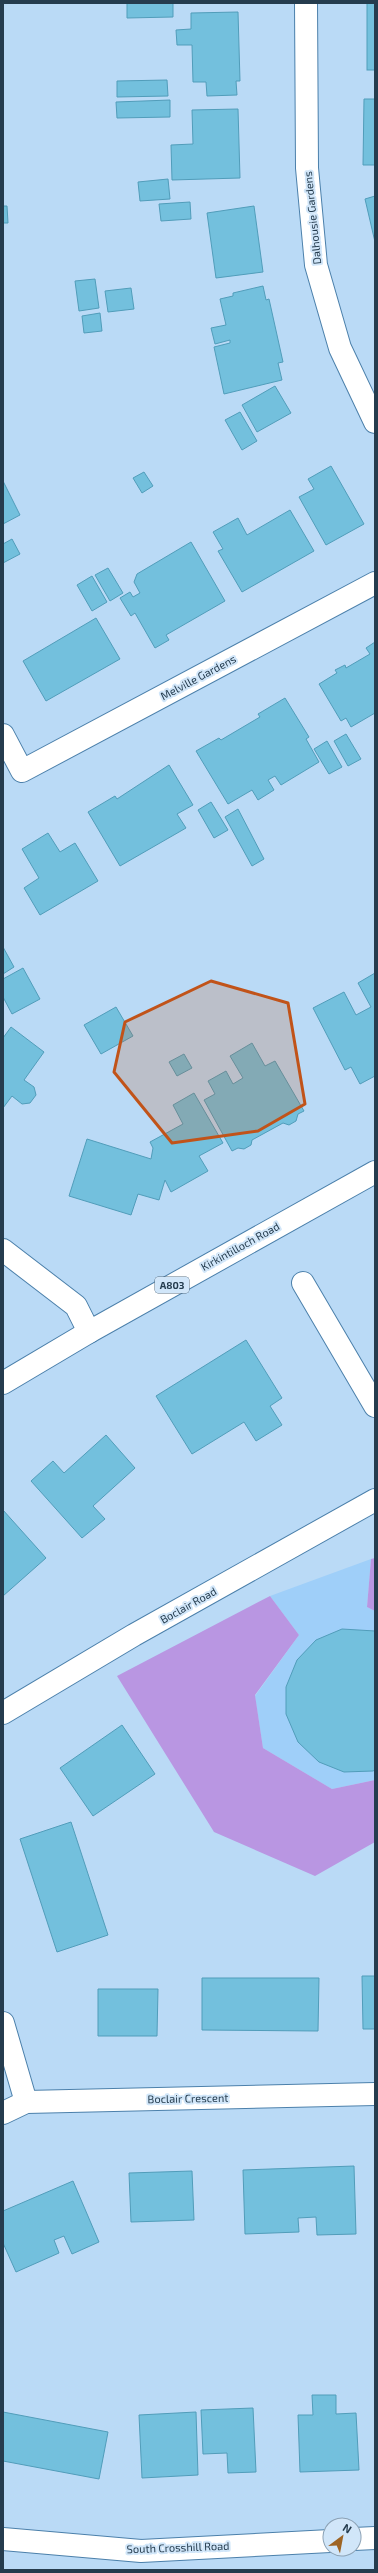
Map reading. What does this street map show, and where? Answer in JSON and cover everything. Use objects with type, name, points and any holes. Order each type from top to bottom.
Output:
[{"type":"street","name":"Dalhousie Gardens","points":[[306,3],[307,168],[316,265],[340,348],[375,422]]},
{"type":"street","name":"Melville Gardens","points":[[3,735],[22,771],[375,583]]},
{"type":"street","name":"Kirkintilloch Road","points":[[3,1383],[89,1332],[375,1172]]},
{"type":"street","points":[[3,1250],[76,1306],[89,1332]]},
{"type":"street","points":[[303,1282],[375,1406]]},
{"type":"street","name":"Boclair Road","points":[[3,1713],[134,1636],[375,1500]]},
{"type":"street","points":[[3,2023],[26,2102]]},
{"type":"street","name":"Boclair Crescent","points":[[3,2112],[26,2102],[375,2094]]},
{"type":"street","points":[[362,2539],[375,2538]]},
{"type":"street","name":"South Crosshill Road","points":[[3,2539],[141,2551],[322,2541]]},
{"type":"highlighted area","points":[[211,981],[288,1003],[305,1104],[258,1131],[172,1143],[114,1072],[125,1022]]},
{"type":"shaded area","points":[[375,1558],[375,1611],[367,1607],[371,1559]]},
{"type":"shaded area","points":[[371,1559],[367,1607],[375,1611],[375,1780],[332,1789],[263,1748],[255,1696],[299,1635],[270,1596]]},
{"type":"shaded area","points":[[270,1596],[299,1635],[255,1695],[263,1748],[332,1789],[375,1780],[375,1842],[315,1876],[214,1832],[117,1676]]},
{"type":"building","points":[[127,3],[173,3],[173,17],[127,18]]},
{"type":"building","points":[[367,3],[375,3],[375,70],[367,70]]},
{"type":"building","points":[[238,12],[240,81],[236,81],[237,95],[207,96],[206,82],[193,82],[192,45],[177,45],[176,30],[191,29],[191,13]]},
{"type":"building","points":[[167,80],[168,96],[117,97],[117,81]]},
{"type":"building","points":[[364,99],[375,99],[375,165],[363,165]]},
{"type":"building","points":[[170,100],[170,117],[117,118],[116,102]]},
{"type":"building","points":[[238,109],[240,178],[172,180],[171,145],[193,144],[192,110]]},
{"type":"building","points":[[168,179],[170,199],[140,201],[138,182]]},
{"type":"building","points":[[375,196],[375,242],[365,199]]},
{"type":"building","points":[[190,202],[191,219],[161,221],[159,204]]},
{"type":"building","points":[[3,206],[7,206],[8,223],[3,223]]},
{"type":"building","points":[[254,206],[263,272],[216,278],[207,213]]},
{"type":"building","points":[[95,279],[99,308],[79,311],[75,281]]},
{"type":"building","points":[[263,286],[266,300],[269,299],[283,362],[278,363],[282,380],[224,394],[214,347],[230,343],[230,340],[215,344],[211,328],[226,325],[220,299],[233,296],[233,293]]},
{"type":"building","points":[[131,288],[134,309],[108,312],[105,291]]},
{"type":"building","points":[[100,313],[102,331],[84,333],[82,316]]},
{"type":"building","points":[[275,386],[291,413],[257,432],[242,405]]},
{"type":"building","points":[[240,412],[257,441],[242,450],[225,420]]},
{"type":"building","points":[[331,466],[364,524],[326,545],[299,497],[314,489],[308,479]]},
{"type":"building","points":[[144,472],[153,486],[142,493],[133,478]]},
{"type":"building","points":[[3,481],[20,515],[3,524]]},
{"type":"building","points":[[290,510],[314,551],[242,592],[218,551],[223,549],[213,532],[238,518],[247,535]]},
{"type":"building","points":[[12,539],[20,554],[3,563],[3,544]]},
{"type":"building","points":[[191,542],[225,601],[166,635],[169,640],[155,648],[135,613],[131,616],[120,598],[130,592],[133,597],[140,593],[134,582],[137,574]]},
{"type":"building","points":[[108,568],[123,593],[110,601],[95,575]]},
{"type":"building","points":[[92,576],[107,602],[92,611],[77,585]]},
{"type":"building","points":[[96,618],[120,659],[46,701],[23,661]]},
{"type":"building","points":[[375,642],[375,713],[351,727],[346,718],[341,721],[319,684],[337,673],[335,670],[345,665],[346,668],[370,654],[366,648]]},
{"type":"building","points":[[285,698],[309,737],[306,739],[319,762],[281,785],[275,776],[268,780],[274,790],[258,800],[252,790],[228,804],[196,751],[219,738],[221,740],[260,717],[258,714]]},
{"type":"building","points":[[346,734],[361,759],[348,766],[334,741]]},
{"type":"building","points":[[327,741],[342,767],[329,774],[314,749]]},
{"type":"building","points":[[169,765],[193,805],[177,814],[186,828],[120,866],[88,812],[115,796],[117,799]]},
{"type":"building","points":[[211,802],[228,830],[214,838],[198,810]]},
{"type":"building","points":[[238,809],[264,859],[252,866],[225,817]]},
{"type":"building","points":[[48,833],[60,852],[75,843],[98,881],[40,915],[24,888],[39,878],[22,849]]},
{"type":"building","points":[[3,947],[14,967],[3,974]]},
{"type":"building","points":[[23,968],[40,999],[12,1014],[3,997],[3,979]]},
{"type":"building","points":[[375,973],[375,1076],[360,1084],[351,1067],[345,1070],[313,1008],[344,992],[356,1015],[371,1007],[358,983]]},
{"type":"building","points":[[116,1007],[133,1036],[101,1054],[84,1025]]},
{"type":"building","points":[[11,1027],[44,1052],[24,1080],[34,1087],[36,1095],[30,1103],[22,1104],[12,1096],[3,1108],[3,1038]]},
{"type":"building","points":[[252,1043],[265,1066],[275,1061],[304,1111],[298,1114],[296,1121],[289,1125],[283,1123],[252,1140],[251,1145],[244,1149],[238,1148],[232,1151],[204,1100],[215,1094],[208,1081],[226,1071],[233,1084],[243,1078],[230,1056]]},
{"type":"building","points":[[184,1054],[192,1068],[177,1076],[169,1062]]},
{"type":"building","points":[[194,1093],[223,1143],[199,1156],[208,1171],[171,1192],[165,1180],[159,1200],[138,1194],[131,1215],[69,1196],[87,1139],[151,1159],[153,1148],[150,1142],[183,1124],[173,1105]]},
{"type":"building","points":[[246,1340],[282,1398],[270,1406],[282,1425],[256,1441],[244,1422],[192,1454],[156,1396]]},
{"type":"building","points":[[106,1435],[135,1468],[93,1506],[105,1519],[82,1538],[31,1481],[53,1461],[64,1473]]},
{"type":"building","points":[[3,1510],[46,1558],[3,1596]]},
{"type":"building","points":[[342,1629],[375,1631],[375,1770],[373,1771],[344,1772],[319,1762],[298,1742],[286,1714],[286,1687],[297,1660],[316,1640]]},
{"type":"building","points":[[122,1725],[155,1774],[93,1816],[60,1768]]},
{"type":"building","points":[[71,1822],[108,1935],[57,1952],[20,1839]]},
{"type":"building","points":[[362,1976],[375,1976],[375,2029],[363,2029]]},
{"type":"building","points":[[202,1978],[319,1978],[318,2031],[202,2030]]},
{"type":"building","points":[[98,1989],[158,1989],[157,2036],[98,2036]]},
{"type":"building","points":[[354,2166],[356,2234],[317,2235],[316,2217],[298,2218],[299,2232],[245,2234],[243,2170]]},
{"type":"building","points":[[192,2171],[194,2220],[131,2222],[129,2173]]},
{"type":"building","points":[[73,2181],[99,2242],[72,2254],[64,2236],[54,2240],[59,2253],[16,2272],[3,2243],[3,2211]]},
{"type":"building","points":[[312,2395],[336,2395],[336,2414],[356,2413],[359,2470],[300,2472],[298,2415],[313,2415]]},
{"type":"building","points":[[253,2408],[256,2472],[228,2473],[227,2453],[203,2454],[201,2410]]},
{"type":"building","points":[[3,2412],[108,2432],[99,2479],[3,2461]]},
{"type":"building","points":[[196,2412],[198,2475],[142,2478],[139,2415]]}]
